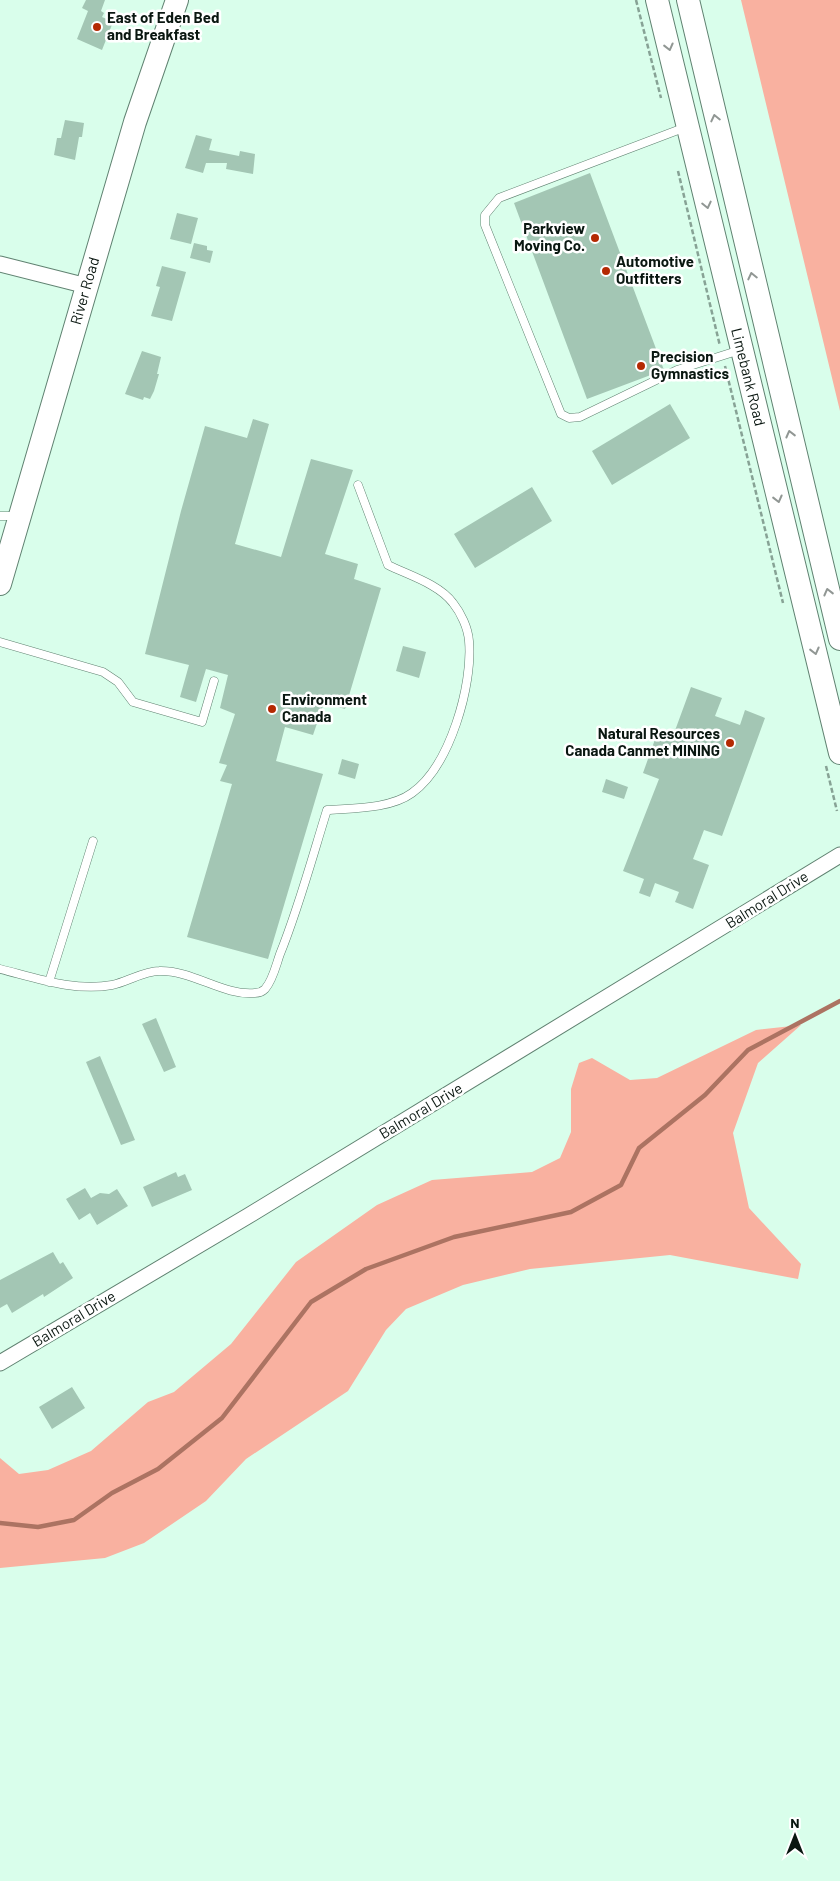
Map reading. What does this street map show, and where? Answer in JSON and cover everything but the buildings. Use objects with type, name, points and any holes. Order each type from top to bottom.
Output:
[{"type":"main road","name":"River Road","points":[[0,584],[10,516],[87,286],[135,122],[177,0]]},
{"type":"main road","name":"Limebank Road","points":[[657,0],[840,753]]},
{"type":"main road","name":"Limebank Road","points":[[688,0],[770,355],[840,639]]},
{"type":"street","points":[[0,264],[87,286]]},
{"type":"street","name":"Balmoral Drive","points":[[0,1363],[248,1216],[840,855]]},
{"type":"lane","points":[[688,126],[499,198],[485,215],[485,225],[561,414],[569,418],[580,418],[677,370],[742,349]]},
{"type":"lane","points":[[0,968],[49,982],[99,987],[113,985],[156,971],[164,971],[187,974],[240,993],[260,993],[272,977],[291,928],[327,810],[359,808],[397,801],[412,793],[429,777],[443,755],[455,727],[466,684],[469,658],[467,630],[452,601],[437,589],[388,565],[358,485]]},
{"type":"lane","points":[[0,642],[104,672],[118,682],[134,702],[202,722],[214,681]]},
{"type":"lane","points":[[49,982],[93,841]]},
{"type":"shaded area","points":[[741,0],[840,0],[840,411]]},
{"type":"shaded area","points":[[801,1025],[758,1063],[733,1133],[749,1208],[801,1264],[798,1279],[670,1255],[530,1269],[463,1285],[406,1309],[386,1330],[348,1391],[246,1459],[206,1501],[144,1543],[105,1558],[0,1568],[0,1458],[19,1474],[48,1470],[91,1451],[148,1402],[174,1392],[231,1344],[296,1262],[377,1205],[432,1180],[532,1172],[560,1158],[571,1132],[571,1089],[579,1063],[592,1058],[630,1080],[657,1078],[756,1030]]},
{"type":"waterway","points":[[0,1523],[38,1527],[74,1520],[112,1493],[158,1469],[222,1418],[311,1302],[366,1269],[454,1237],[571,1212],[621,1185],[639,1148],[705,1095],[748,1050],[840,1001]]},
{"type":"place","name":"East of Eden Bed and Breakfast","points":[[97,27]]},
{"type":"place","name":"Parkview Moving Co.","points":[[595,238]]},
{"type":"place","name":"Automotive Outfitters","points":[[606,271]]},
{"type":"place","name":"Precision Gymnastics","points":[[641,366]]},
{"type":"place","name":"Environment Canada","points":[[272,709]]},
{"type":"place","name":"Natural Resources Canada Canmet MINING","points":[[730,743]]}]
